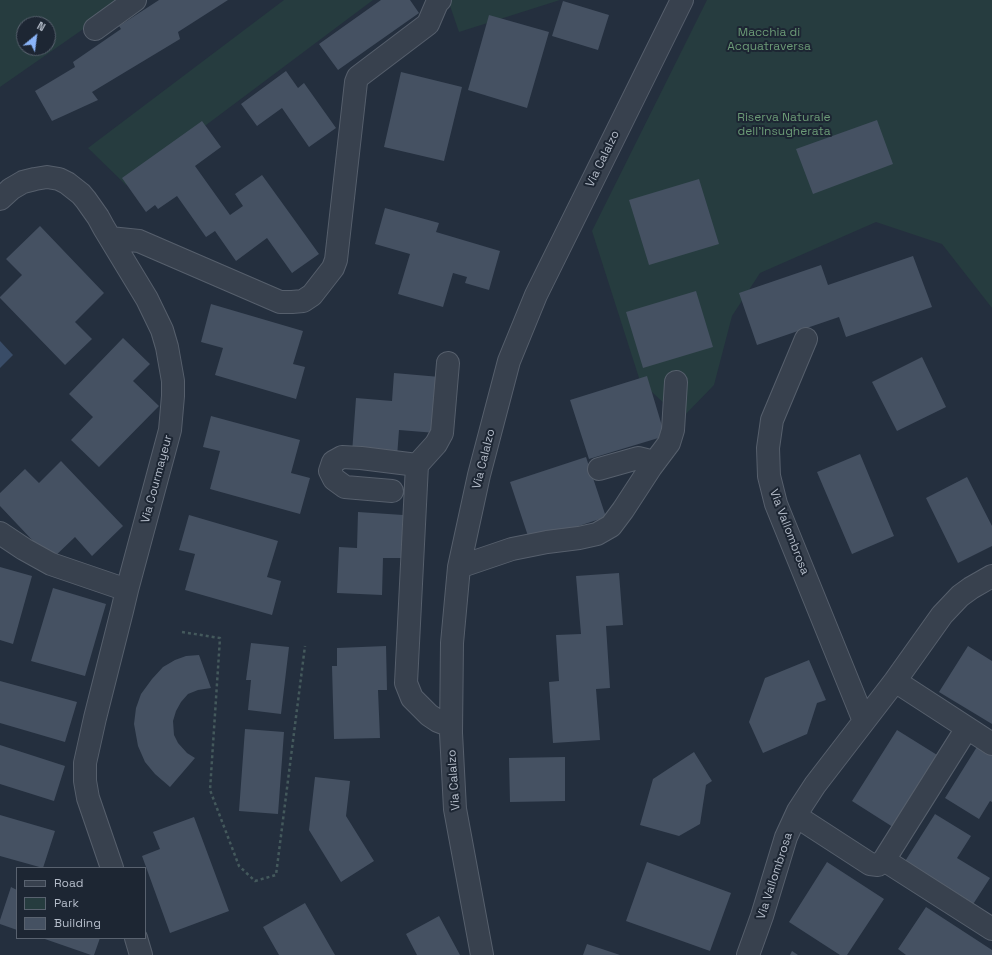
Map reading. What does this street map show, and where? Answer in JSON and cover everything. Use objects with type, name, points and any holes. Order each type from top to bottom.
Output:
[{"type":"street","points":[[95,29],[135,0]]},
{"type":"street","points":[[110,238],[139,241],[280,302],[302,301],[312,295],[333,268],[336,260],[356,82],[358,77],[428,24],[440,0]]},
{"type":"street","name":"Via Calalzo","points":[[482,955],[455,809],[451,726],[452,643],[459,567],[480,474],[512,354],[536,295],[682,0]]},
{"type":"street","name":"Via Courmayeur","points":[[0,198],[23,182],[34,178],[47,177],[59,179],[74,188],[86,200],[98,216],[155,314],[167,347],[173,380],[170,430],[127,590],[95,718],[86,762],[85,781],[88,798],[112,867]]},
{"type":"street","name":"Via Vallombrosa","points":[[806,340],[772,420],[768,448],[769,476],[776,504],[864,721]]},
{"type":"street","points":[[448,363],[442,433],[436,444],[417,465],[406,683],[412,698],[429,715],[438,721],[451,726]]},
{"type":"street","points":[[459,567],[512,549],[597,534],[611,526],[654,462],[669,443],[673,430],[676,382]]},
{"type":"street","points":[[392,491],[345,487],[334,479],[330,471],[333,462],[342,457],[417,465]]},
{"type":"street","points":[[599,469],[638,458],[654,462]]},
{"type":"street","points":[[0,533],[24,549],[51,564],[127,590]]},
{"type":"street","name":"Via Vallombrosa","points":[[748,955],[762,916],[786,837],[796,816],[815,785],[895,681],[942,614],[960,596],[992,576]]},
{"type":"street","points":[[895,681],[992,744]]},
{"type":"street","points":[[796,816],[870,864],[878,865],[884,860],[967,728]]},
{"type":"street","points":[[884,860],[992,929]]},
{"type":"street","points":[[136,939],[141,955]]},
{"type":"path","points":[[182,632],[220,638],[210,790],[240,866],[255,881],[276,875],[305,646]]},
{"type":"green space","points":[[0,0],[125,0],[56,48],[56,16],[16,16],[16,56],[45,56],[0,87]]},
{"type":"green space","points":[[284,0],[373,0],[126,185],[88,148]]},
{"type":"green space","points":[[448,0],[560,0],[459,32]]},
{"type":"green space","name":"Riserva Naturale dell'Insugherata","points":[[707,0],[992,0],[992,308],[942,244],[876,222],[760,273],[732,316],[714,385],[681,419],[640,381],[592,231]]},
{"type":"water","points":[[0,341],[13,355],[0,368]]},
{"type":"building","points":[[159,0],[228,0],[178,32],[180,39],[92,92],[98,100],[52,121],[35,91],[75,67],[73,62],[121,29],[119,26]]},
{"type":"building","points":[[381,0],[410,0],[419,13],[338,70],[319,44]]},
{"type":"building","points":[[563,1],[609,15],[598,50],[552,36]]},
{"type":"building","points":[[489,15],[549,32],[527,108],[468,90]]},
{"type":"building","points":[[286,71],[298,88],[304,83],[336,128],[309,147],[282,108],[257,126],[241,104]]},
{"type":"building","points":[[401,72],[462,87],[444,161],[384,147]]},
{"type":"building","points":[[877,120],[893,164],[813,194],[796,149]]},
{"type":"building","points":[[202,121],[221,147],[195,166],[230,215],[243,206],[235,194],[262,175],[319,254],[292,273],[267,238],[236,261],[215,231],[206,237],[177,196],[158,209],[155,205],[146,212],[122,178]]},
{"type":"building","points":[[699,179],[719,244],[649,265],[629,200]]},
{"type":"building","points":[[385,208],[439,223],[436,232],[500,251],[489,290],[465,283],[467,277],[453,273],[443,307],[398,294],[410,254],[375,244]]},
{"type":"building","points":[[40,226],[104,293],[75,322],[92,339],[65,365],[0,298],[22,275],[6,259]]},
{"type":"building","points":[[913,256],[932,307],[846,337],[839,317],[757,345],[739,293],[821,265],[828,285]]},
{"type":"building","points":[[696,291],[713,347],[643,368],[626,312]]},
{"type":"building","points":[[211,304],[303,331],[293,364],[305,367],[296,399],[215,375],[223,348],[201,342]]},
{"type":"building","points":[[123,338],[150,364],[133,381],[159,406],[99,467],[71,440],[93,417],[69,394]]},
{"type":"building","points":[[922,357],[946,407],[897,431],[872,382]]},
{"type":"building","points":[[394,373],[440,377],[436,433],[399,430],[397,457],[352,453],[356,398],[392,401]]},
{"type":"building","points":[[647,376],[665,436],[589,459],[570,400]]},
{"type":"building","points":[[211,416],[300,440],[291,473],[310,478],[300,514],[210,489],[220,451],[203,447]]},
{"type":"building","points":[[860,454],[894,536],[852,554],[817,472]]},
{"type":"building","points":[[586,457],[606,517],[530,542],[510,482]]},
{"type":"building","points":[[61,461],[123,526],[92,556],[75,537],[51,560],[0,506],[0,493],[25,469],[39,483]]},
{"type":"building","points":[[967,477],[992,526],[992,546],[958,563],[926,498]]},
{"type":"building","points":[[358,512],[403,515],[402,558],[383,558],[382,595],[337,593],[339,547],[357,548]]},
{"type":"building","points":[[189,515],[278,541],[267,577],[281,581],[272,615],[185,590],[195,554],[179,550]]},
{"type":"building","points":[[0,567],[32,576],[13,644],[0,640]]},
{"type":"building","points":[[619,573],[623,625],[606,626],[610,688],[596,689],[600,740],[553,743],[549,682],[559,681],[556,635],[581,634],[576,576]]},
{"type":"building","points":[[53,588],[106,604],[85,676],[31,661]]},
{"type":"building","points":[[251,643],[289,647],[281,714],[248,710],[251,680],[246,680]]},
{"type":"building","points":[[386,646],[387,690],[378,690],[380,738],[334,739],[332,666],[337,666],[337,648]]},
{"type":"building","points":[[968,646],[992,661],[992,724],[939,692]]},
{"type":"building","points":[[199,655],[211,688],[198,690],[188,694],[176,711],[173,721],[174,735],[178,743],[187,753],[195,758],[170,787],[155,774],[145,762],[138,746],[134,724],[136,708],[141,694],[163,667],[186,656]]},
{"type":"building","points":[[809,660],[826,700],[817,703],[807,734],[763,753],[749,722],[765,678]]},
{"type":"building","points":[[0,681],[77,702],[65,742],[0,723]]},
{"type":"building","points":[[245,729],[284,732],[278,814],[239,811]]},
{"type":"building","points":[[897,730],[942,758],[896,829],[852,801]]},
{"type":"building","points":[[980,742],[992,750],[992,802],[990,801],[979,819],[945,798]]},
{"type":"building","points":[[0,745],[65,766],[54,801],[0,784]]},
{"type":"building","points":[[694,752],[712,781],[706,785],[700,824],[679,836],[640,825],[653,779]]},
{"type":"building","points":[[565,757],[565,801],[510,802],[509,758]]},
{"type":"building","points":[[315,777],[350,781],[346,816],[374,861],[341,882],[309,830]]},
{"type":"building","points":[[935,814],[971,836],[957,858],[990,878],[970,909],[902,866]]},
{"type":"building","points":[[0,815],[55,831],[43,867],[0,856]]},
{"type":"building","points":[[194,817],[229,911],[170,933],[142,856],[160,849],[153,832]]},
{"type":"building","points":[[647,862],[731,893],[710,951],[626,921]]},
{"type":"building","points":[[827,862],[884,899],[847,955],[840,955],[789,922]]},
{"type":"building","points":[[11,887],[16,890],[16,930],[0,924]]},
{"type":"building","points":[[305,903],[335,955],[279,955],[263,927]]},
{"type":"building","points":[[926,907],[992,950],[992,955],[906,955],[898,949]]},
{"type":"building","points":[[439,916],[460,955],[417,955],[406,934]]},
{"type":"building","points":[[45,939],[100,939],[94,955]]},
{"type":"building","points":[[587,944],[620,955],[583,955]]},
{"type":"building","points":[[792,951],[798,955],[790,955]]},
{"type":"park label","name":"Macchia di Acquatraversa","points":[[769,40]]}]
